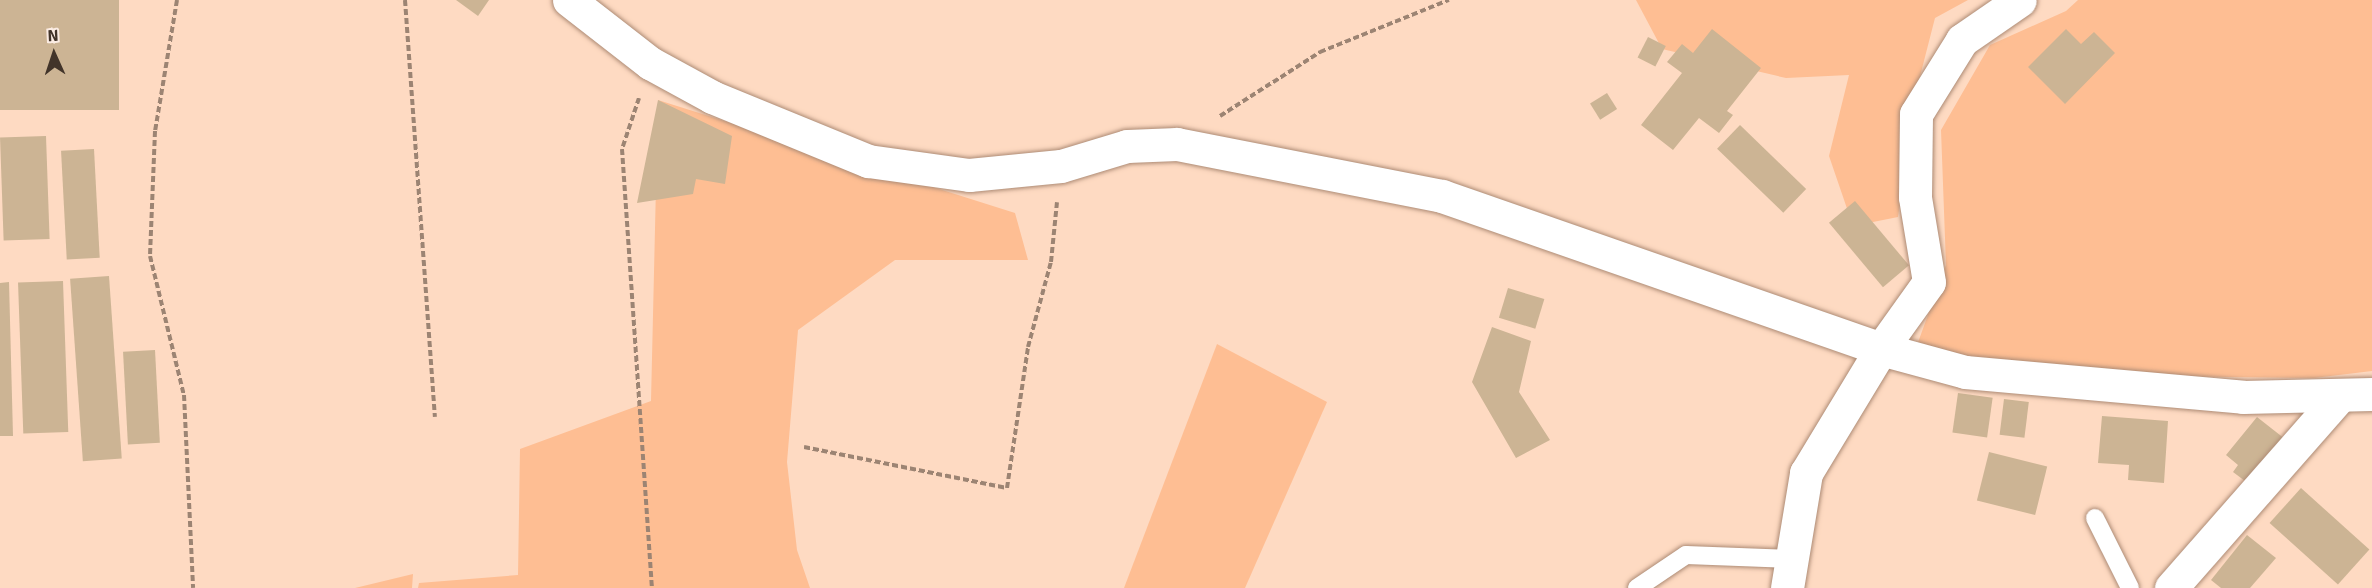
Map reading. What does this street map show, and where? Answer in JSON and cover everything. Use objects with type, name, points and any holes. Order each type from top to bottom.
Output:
[{"type":"street","points":[[569,0],[650,63],[712,97],[868,161],[969,175],[1061,166],[1127,146],[1177,144],[1442,196],[1881,349],[1965,372],[2066,383],[2243,397],[2339,397],[2372,394]]},
{"type":"street","points":[[1790,573],[1806,473],[1881,349],[1929,282],[1915,196],[1916,114],[1962,40],[2020,0]]},
{"type":"street","points":[[2171,588],[2339,397]]},
{"type":"lane","points":[[2095,518],[2130,588]]},
{"type":"lane","points":[[1637,588],[1686,555],[1790,573]]},
{"type":"path","points":[[177,0],[155,131],[150,256],[184,395],[193,588]]},
{"type":"path","points":[[405,0],[435,417]]},
{"type":"path","points":[[1177,144],[1320,52],[1449,0]]},
{"type":"path","points":[[650,63],[622,149],[652,588]]},
{"type":"path","points":[[804,447],[1007,488],[1028,347],[1051,262],[1061,166]]},
{"type":"shaded area","points":[[1636,0],[1968,0],[1935,18],[1917,88],[1898,217],[1853,226],[1829,156],[1849,75],[1786,78],[1662,49]]},
{"type":"shaded area","points":[[2078,0],[2372,0],[2372,371],[2314,378],[2148,376],[2031,369],[1916,348],[1946,265],[1941,130],[1990,45],[2066,11]]},
{"type":"shaded area","points":[[658,100],[1015,213],[1028,260],[895,260],[798,330],[787,462],[797,550],[810,588],[418,588],[419,583],[518,575],[520,449],[651,401]]},
{"type":"shaded area","points":[[1217,344],[1327,402],[1245,588],[1124,588]]},
{"type":"shaded area","points":[[413,574],[412,588],[355,588]]},
{"type":"building","points":[[0,0],[119,0],[119,110],[0,110]]},
{"type":"building","points":[[456,0],[489,0],[478,16]]},
{"type":"building","points":[[1712,29],[1761,68],[1727,111],[1733,115],[1719,133],[1699,118],[1673,150],[1641,125],[1682,73],[1667,62],[1682,44],[1693,53]]},
{"type":"building","points":[[2066,29],[2081,44],[2094,32],[2115,53],[2065,104],[2028,67]]},
{"type":"building","points":[[1648,37],[1666,46],[1655,67],[1638,57]]},
{"type":"building","points":[[1607,93],[1617,109],[1600,120],[1590,104]]},
{"type":"building","points":[[658,100],[732,136],[725,184],[696,179],[693,194],[637,203]]},
{"type":"building","points":[[1740,125],[1806,189],[1783,213],[1717,149]]},
{"type":"building","points":[[46,136],[50,239],[4,241],[0,138]]},
{"type":"building","points":[[94,149],[100,258],[67,260],[61,151]]},
{"type":"building","points":[[1855,201],[1909,265],[1883,287],[1829,223]]},
{"type":"building","points":[[109,276],[122,459],[83,461],[70,279]]},
{"type":"building","points":[[63,281],[68,432],[23,433],[18,283]]},
{"type":"building","points":[[9,282],[13,436],[0,436],[0,283]]},
{"type":"building","points":[[1508,288],[1544,299],[1535,329],[1499,318]]},
{"type":"building","points":[[1492,327],[1531,341],[1519,392],[1550,440],[1516,458],[1472,382]]},
{"type":"building","points":[[155,350],[160,443],[128,445],[123,352]]},
{"type":"building","points":[[1958,393],[1993,398],[1987,437],[1952,433]]},
{"type":"building","points":[[2004,399],[2029,402],[2024,438],[2000,435]]},
{"type":"building","points":[[2102,416],[2168,421],[2164,483],[2128,480],[2129,465],[2098,463]]},
{"type":"building","points":[[2257,417],[2285,439],[2249,484],[2233,472],[2238,465],[2226,455]]},
{"type":"building","points":[[1989,452],[2047,467],[2035,515],[1977,501]]},
{"type":"building","points":[[2301,488],[2369,550],[2338,584],[2270,523]]},
{"type":"building","points":[[2247,535],[2276,558],[2250,588],[2221,588],[2211,580]]}]
